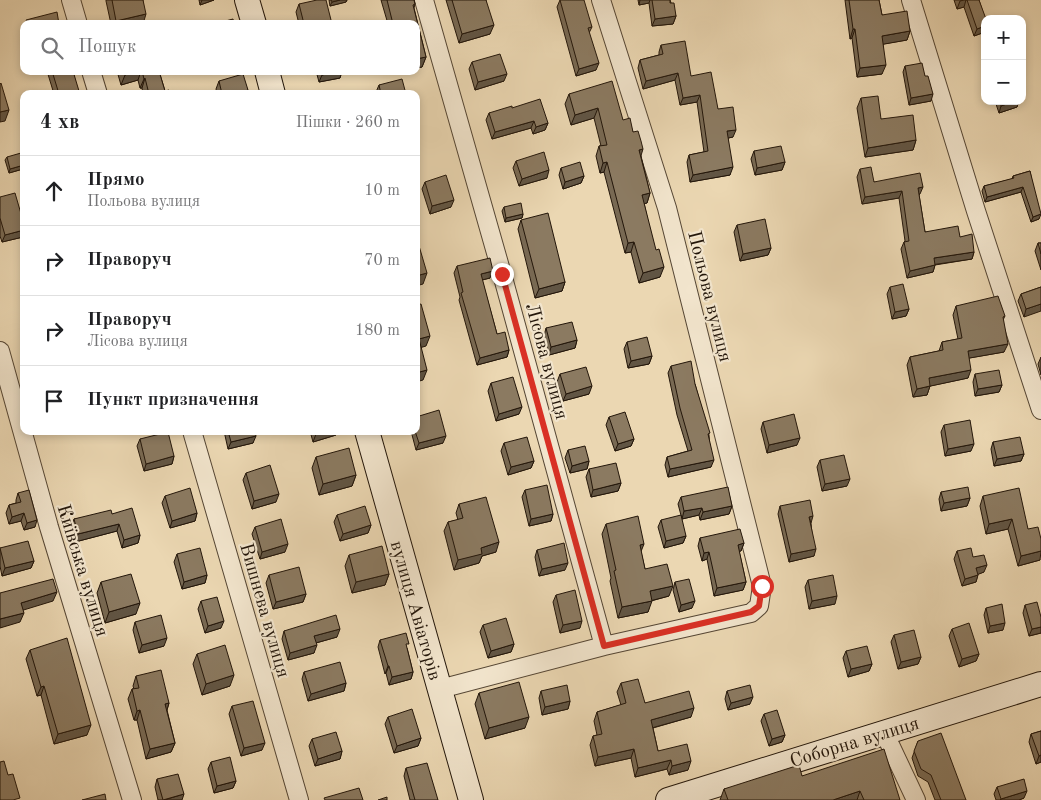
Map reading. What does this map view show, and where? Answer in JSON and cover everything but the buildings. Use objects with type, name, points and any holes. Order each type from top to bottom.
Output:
[{"type":"main road","points":[[247,0],[253,20]]},
{"type":"main road","points":[[268,75],[272,90]]},
{"type":"main road","name":"вулиця Авіаторів","points":[[368,435],[440,689],[473,796]]},
{"type":"main road","name":"Соборна вулиця","points":[[668,800],[1041,684]]},
{"type":"street","points":[[72,0],[77,20]]},
{"type":"street","name":"Лісова вулиця","points":[[424,0],[604,646]]},
{"type":"street","name":"Польова вулиця","points":[[602,0],[667,208],[762,586],[759,606],[751,612],[604,646]]},
{"type":"street","points":[[911,0],[976,212],[1041,410]]},
{"type":"street","points":[[92,75],[97,90]]},
{"type":"street","name":"Київська вулиця","points":[[0,351],[20,424]]},
{"type":"street","name":"Київська вулиця","points":[[23,435],[48,527],[132,800]]},
{"type":"street","name":"Вишнева вулиця","points":[[193,435],[299,800]]},
{"type":"street","points":[[440,689],[604,646]]},
{"type":"street","points":[[884,732],[916,800]]},
{"type":"route","points":[[502,274],[604,646],[751,612],[759,606],[762,586]]}]
